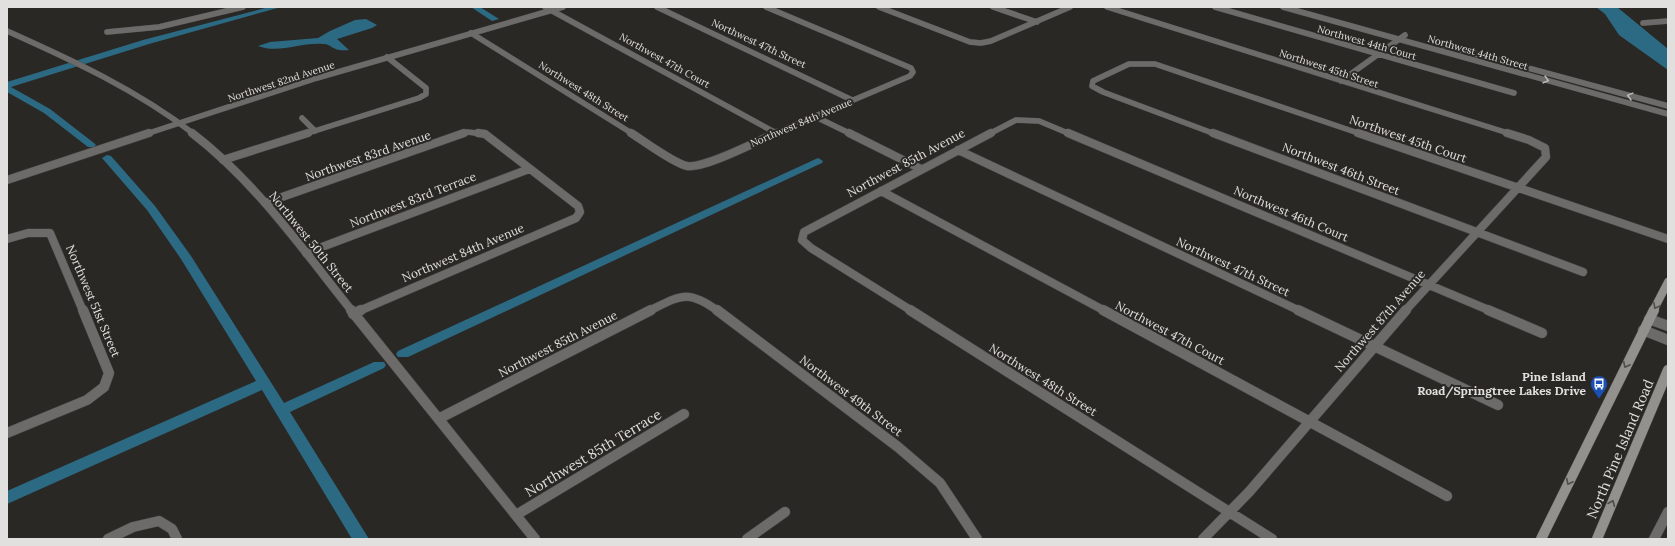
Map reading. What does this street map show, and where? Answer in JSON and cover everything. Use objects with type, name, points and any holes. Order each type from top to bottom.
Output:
[{"type":"main road","points":[[1541,539],[1668,282]]},
{"type":"main road","name":"North Pine Island Road","points":[[1597,539],[1668,370]]},
{"type":"street","points":[[107,32],[120,32],[187,22],[243,7]]},
{"type":"street","name":"Northwest 47th Court","points":[[545,7],[776,133]]},
{"type":"street","name":"Northwest 82nd Avenue","points":[[7,180],[317,78],[563,7]]},
{"type":"street","name":"Northwest 47th Street","points":[[657,7],[852,100]]},
{"type":"street","name":"Northwest 84th Avenue","points":[[687,166],[701,165],[910,76],[913,72],[911,68],[766,7]]},
{"type":"street","points":[[879,7],[970,42],[981,43],[991,42],[1070,7]]},
{"type":"street","points":[[993,7],[1037,22]]},
{"type":"street","name":"Northwest 45th Street","points":[[1107,7],[1529,140],[1545,148]]},
{"type":"street","name":"Northwest 44th Court","points":[[1215,7],[1514,93]]},
{"type":"street","name":"Northwest 44th Street","points":[[1283,7],[1668,106]]},
{"type":"street","name":"Northwest 44th Street","points":[[1302,7],[1668,114]]},
{"type":"street","points":[[1643,23],[1668,21]]},
{"type":"street","name":"Northwest 50th Street","points":[[7,31],[74,60],[120,85],[181,124],[223,160],[266,203],[354,314],[440,418],[535,539]]},
{"type":"street","name":"Northwest 48th Street","points":[[471,33],[677,162],[687,166]]},
{"type":"street","points":[[1341,81],[1403,37]]},
{"type":"street","points":[[223,160],[419,98],[426,94],[426,88],[387,57]]},
{"type":"street","name":"Northwest 46th Street","points":[[1141,61],[1130,62],[1093,81],[1092,86],[1103,92],[1583,272]]},
{"type":"street","name":"Northwest 45th Court","points":[[1141,61],[1170,69],[1668,239]]},
{"type":"street","points":[[814,116],[921,169]]},
{"type":"street","points":[[302,118],[315,131]]},
{"type":"street","name":"Northwest 85th Avenue","points":[[802,240],[804,232],[921,169],[1016,120],[1029,119]]},
{"type":"street","name":"Northwest 46th Court","points":[[1029,119],[1039,121],[1542,333]]},
{"type":"street","name":"Northwest 83rd Avenue","points":[[266,203],[467,132],[478,132],[485,134],[529,168]]},
{"type":"street","name":"Northwest 87th Avenue","points":[[1203,539],[1230,512],[1428,284],[1546,157],[1545,148]]},
{"type":"street","name":"Northwest 47th Street","points":[[958,150],[1498,406]]},
{"type":"street","name":"Northwest 84th Avenue","points":[[354,314],[576,218],[580,212],[578,206],[529,168]]},
{"type":"street","name":"Northwest 83rd Terrace","points":[[306,253],[529,168]]},
{"type":"street","name":"Northwest 47th Court","points":[[881,191],[1447,496]]},
{"type":"street","name":"Northwest 51st Street","points":[[7,239],[24,233],[41,231],[50,233],[110,373],[104,387],[87,400],[7,433]]},
{"type":"street","name":"Northwest 48th Street","points":[[802,240],[811,248],[1272,539]]},
{"type":"street","name":"Northwest 85th Avenue","points":[[440,418],[672,300],[689,296]]},
{"type":"street","name":"Northwest 49th Street","points":[[689,296],[702,299],[898,447],[940,483],[977,539]]},
{"type":"street","points":[[1649,319],[1668,326]]},
{"type":"street","points":[[1643,330],[1668,340]]},
{"type":"street","name":"Northwest 85th Terrace","points":[[516,515],[684,414]]},
{"type":"street","points":[[747,539],[785,512]]},
{"type":"street","points":[[1654,539],[1668,512]]},
{"type":"street","points":[[108,539],[133,527],[159,521],[172,529],[177,539]]},
{"type":"water","points":[[1596,7],[1617,7],[1668,49],[1668,70],[1619,35],[1605,14]]},
{"type":"water","points":[[366,19],[377,25],[337,39],[349,50],[339,50],[326,44],[274,49],[258,46],[270,42],[318,38],[355,20]]},
{"type":"waterway","points":[[7,85],[146,42],[277,7]]},
{"type":"waterway","points":[[475,7],[495,19]]},
{"type":"waterway","points":[[7,88],[47,111],[91,145]]},
{"type":"waterway","points":[[107,158],[151,208],[187,258],[265,383]]},
{"type":"waterway","points":[[403,354],[818,161]]},
{"type":"waterway","points":[[281,410],[379,365]]},
{"type":"waterway","points":[[7,498],[265,383]]},
{"type":"waterway","points":[[265,383],[281,410]]},
{"type":"waterway","points":[[281,410],[361,539]]},
{"type":"place","name":"Pine Island Road/Springtree Lakes Drive","points":[[1599,399]]}]
